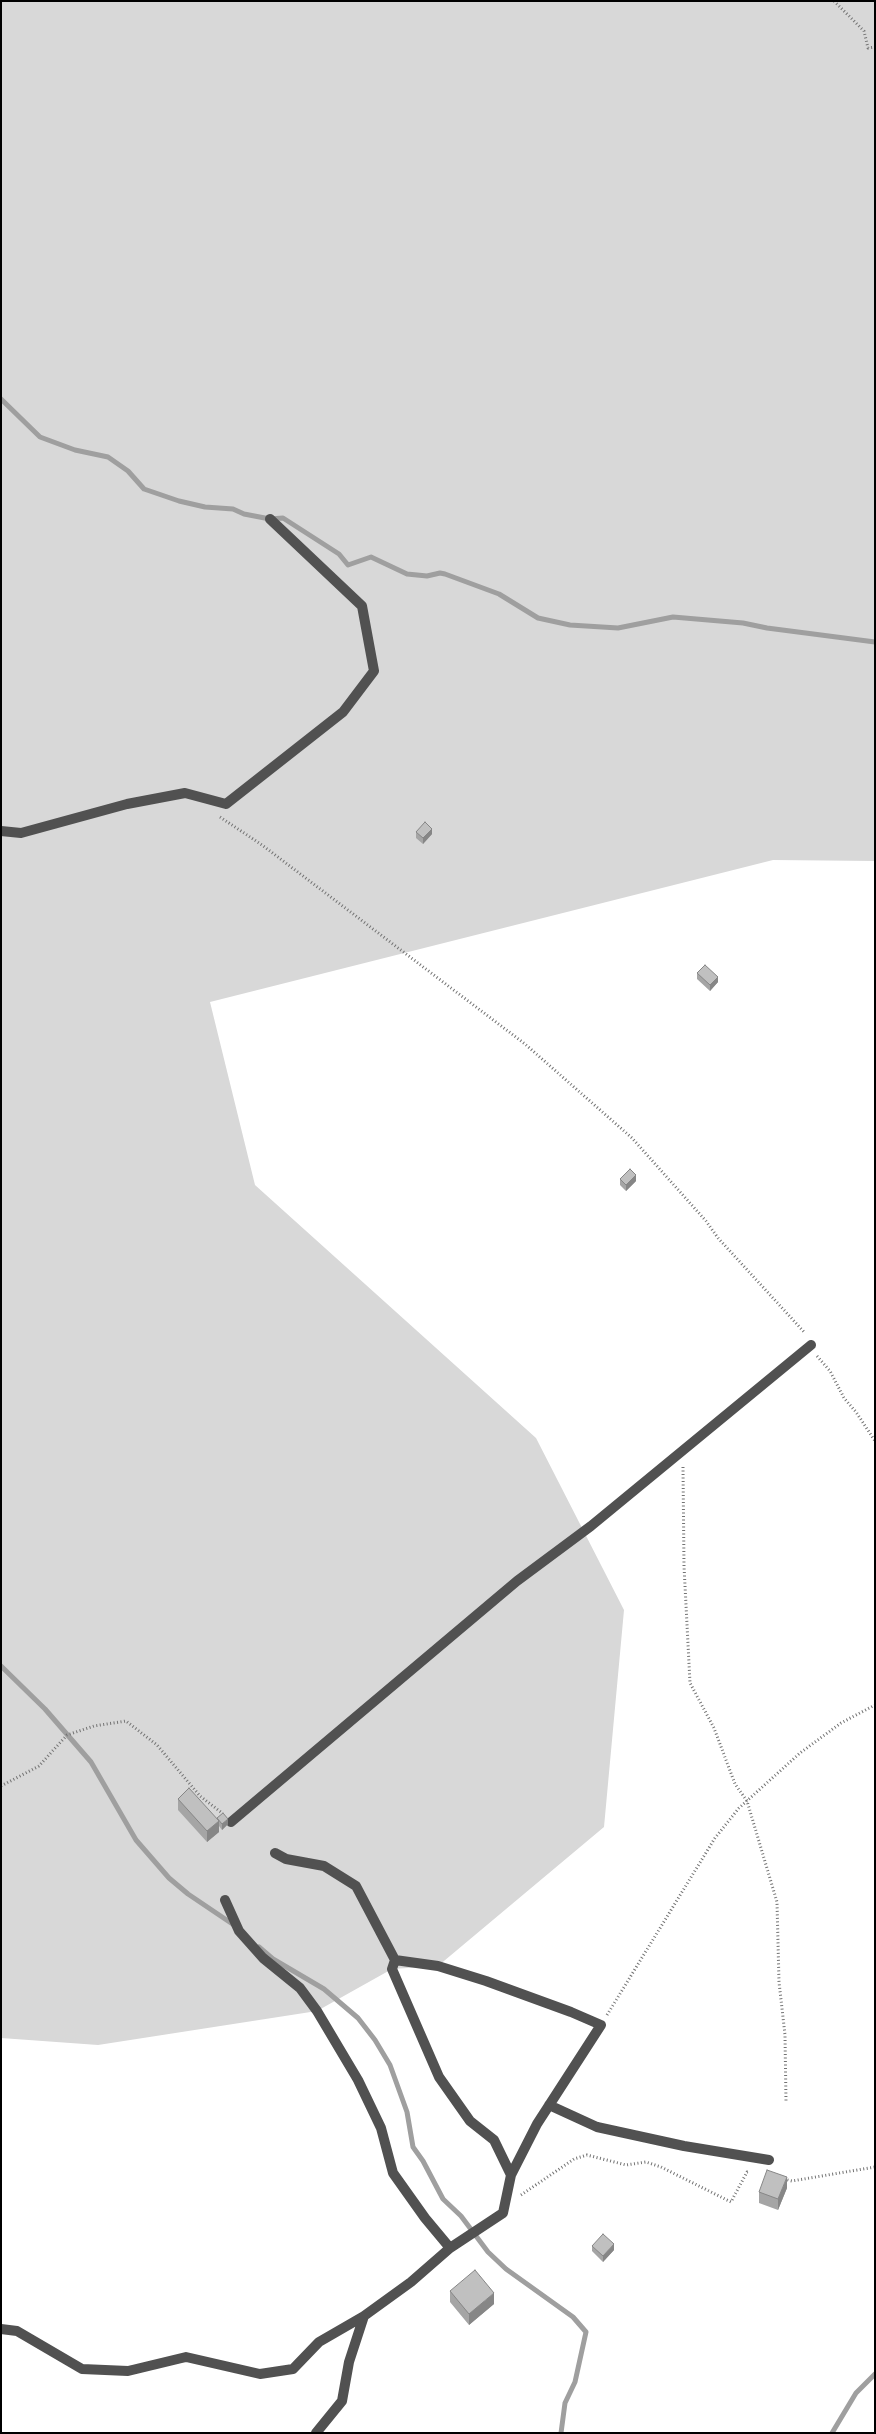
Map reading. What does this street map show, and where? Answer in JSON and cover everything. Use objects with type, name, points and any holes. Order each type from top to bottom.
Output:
[{"type":"street","points":[[1,831],[21,833],[127,804],[185,793],[226,804],[343,712],[374,671],[362,606],[270,519]]},
{"type":"street","points":[[231,1822],[517,1581],[591,1526],[682,1449],[811,1345]]},
{"type":"street","points":[[275,1852],[286,1859],[324,1866],[356,1886],[395,1960],[392,1969],[439,2077],[470,2120],[494,2140],[511,2175]]},
{"type":"street","points":[[225,1900],[239,1931],[262,1958],[300,1988],[318,2011],[358,2080],[381,2128],[392,2173],[450,2248]]},
{"type":"street","points":[[1,2329],[17,2331],[82,2368],[128,2371],[186,2357],[260,2374],[293,2369],[319,2342],[364,2316],[411,2282],[450,2248],[503,2213],[511,2175],[549,2105],[601,2025],[486,1981],[438,1966],[395,1960]]},
{"type":"street","points":[[549,2105],[597,2127],[684,2146],[769,2160]]},
{"type":"street","points":[[316,2433],[342,2401],[349,2362],[364,2316]]},
{"type":"path","points":[[834,1],[864,31],[868,48],[875,47]]},
{"type":"path","points":[[216,814],[262,845],[525,1044],[632,1138],[706,1221],[718,1238],[805,1333],[813,1351],[830,1371],[844,1398],[856,1412],[875,1441]]},
{"type":"path","points":[[682,1449],[684,1566],[690,1684],[714,1728],[735,1784],[747,1801],[777,1902],[779,1982],[785,2035],[786,2102]]},
{"type":"path","points":[[601,2025],[715,1838],[747,1801],[800,1753],[841,1722],[875,1705]]},
{"type":"path","points":[[1,1786],[39,1766],[67,1736],[94,1726],[126,1721],[157,1745],[200,1796],[231,1822]]},
{"type":"path","points":[[503,2213],[517,2197],[574,2159],[587,2155],[626,2165],[646,2162],[661,2167],[731,2202],[747,2172],[755,2171]]},
{"type":"path","points":[[776,2177],[792,2181],[875,2166]]},
{"type":"shaded area","points":[[1,1],[875,1],[875,861],[773,860],[210,1002],[255,1185],[536,1438],[624,1610],[604,1827],[438,1966],[392,1969],[317,2011],[98,2045],[1,2038]]},
{"type":"building","points":[[425,822],[432,829],[423,838],[416,832]]},
{"type":"building","points":[[705,965],[718,977],[710,985],[697,973]]},
{"type":"building","points":[[630,1169],[636,1175],[626,1185],[620,1179]]},
{"type":"building","points":[[189,1788],[219,1821],[207,1831],[178,1799]]},
{"type":"building","points":[[223,1813],[228,1819],[222,1824],[217,1818]]},
{"type":"building","points":[[767,2170],[787,2177],[778,2199],[759,2192]]},
{"type":"building","points":[[603,2234],[614,2244],[603,2256],[592,2246]]},
{"type":"building","points":[[475,2270],[494,2293],[469,2314],[450,2291]]},
{"type":"waterway","points":[[1,399],[40,437],[75,450],[108,457],[128,471],[144,489],[179,501],[205,507],[233,509],[244,514],[270,519],[283,518],[339,554],[348,565],[371,557],[407,574],[427,576],[440,573],[445,574],[499,594],[538,618],[570,625],[618,628],[673,617],[743,623],[767,628],[875,642]]},
{"type":"waterway","points":[[1,1666],[45,1709],[91,1762],[136,1840],[169,1878],[188,1894],[234,1925]]},
{"type":"waterway","points":[[259,1947],[273,1959],[324,1989],[358,2018],[375,2040],[390,2065],[407,2112],[413,2147],[423,2161],[443,2199],[461,2216],[488,2252],[506,2269],[573,2317],[586,2332],[575,2382],[565,2403],[561,2433]]},
{"type":"waterway","points":[[832,2433],[856,2393],[875,2374]]}]
